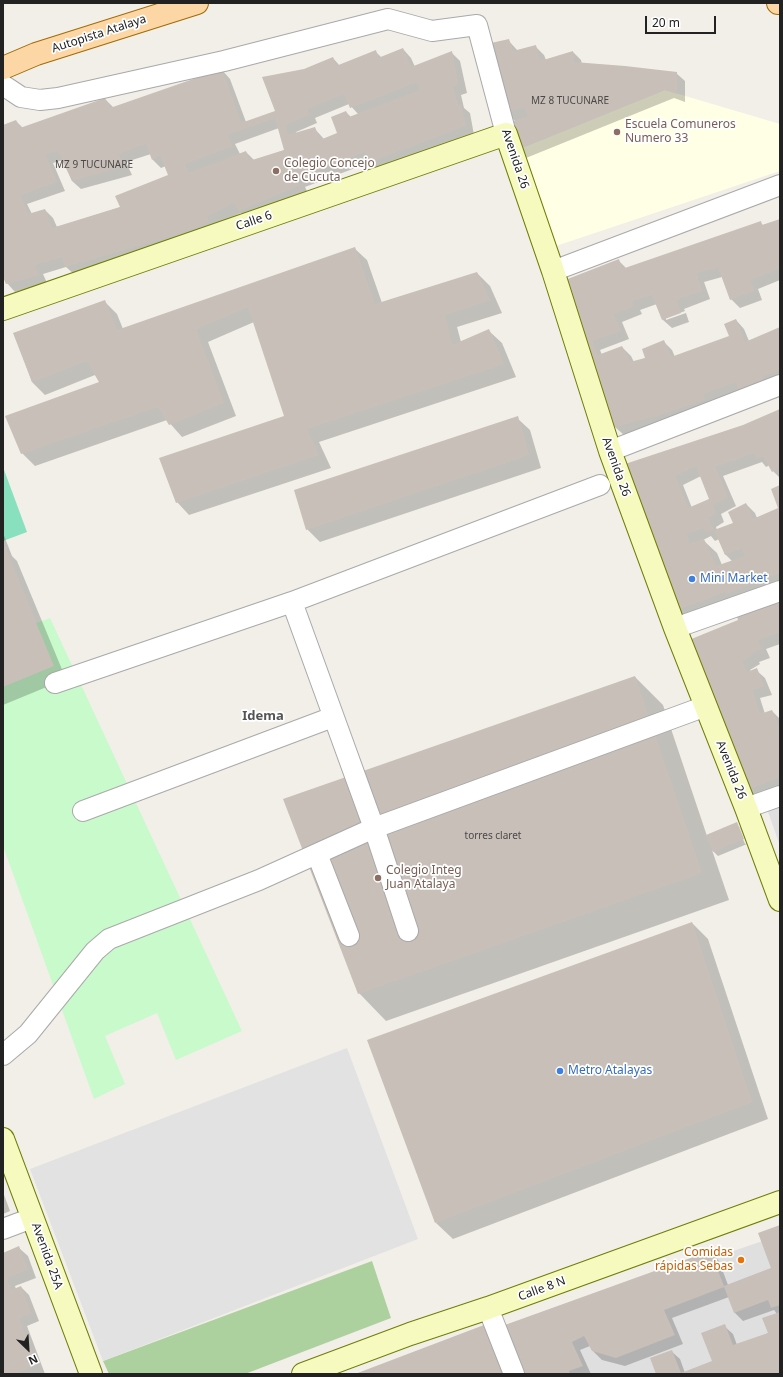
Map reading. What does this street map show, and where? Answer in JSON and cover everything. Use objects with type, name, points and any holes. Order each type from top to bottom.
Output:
[{"type":"main road","name":"Autopista Atalaya","points":[[3,68],[36,54],[197,3]]},
{"type":"street","name":"Avenida 26","points":[[3,85],[21,97],[40,100],[58,98],[224,61],[388,19],[432,30],[477,25],[506,134],[553,271],[610,451],[675,628],[746,808],[780,900]]},
{"type":"street","name":"Calle 6","points":[[3,309],[506,134]]},
{"type":"street","points":[[553,271],[780,185]]},
{"type":"street","points":[[610,451],[780,384]]},
{"type":"street","points":[[55,683],[292,602],[600,485]]},
{"type":"street","points":[[675,628],[780,591]]},
{"type":"street","points":[[292,602],[374,828],[408,932]]},
{"type":"street","points":[[3,1055],[28,1034],[94,951],[109,939],[259,880],[374,828],[706,706]]},
{"type":"street","points":[[84,811],[333,717]]},
{"type":"street","points":[[746,808],[780,796]]},
{"type":"street","points":[[317,854],[349,936]]},
{"type":"street","name":"Avenida 25A","points":[[3,1139],[90,1374]]},
{"type":"street","name":"Calle 8 N","points":[[303,1374],[410,1334],[488,1308],[780,1202]]},
{"type":"street","points":[[3,1229],[32,1218]]},
{"type":"street","points":[[488,1308],[514,1374]]},
{"type":"shaded area","points":[[665,90],[780,124],[780,171],[553,247],[517,150]]},
{"type":"shaded area","points":[[780,802],[780,846],[766,806]]},
{"type":"shaded area","points":[[347,1048],[418,1239],[103,1361],[30,1169]]},
{"type":"shaded area","points":[[780,1235],[780,1374],[539,1374],[518,1325]]},
{"type":"green space","points":[[3,467],[27,532],[3,541]]},
{"type":"green space","points":[[50,618],[242,1031],[176,1060],[157,1013],[105,1036],[125,1084],[94,1099],[3,846],[3,635]]},
{"type":"green space","points":[[372,1261],[391,1318],[245,1374],[109,1374],[103,1361]]},
{"type":"building","points":[[509,39],[513,51],[536,45],[540,61],[573,51],[574,62],[677,72],[677,94],[665,90],[517,150],[509,123],[528,116],[525,107],[505,112],[482,45]]},
{"type":"building","points":[[403,48],[411,67],[452,51],[458,84],[453,87],[458,105],[461,104],[466,126],[370,162],[365,152],[297,178],[300,185],[239,211],[234,203],[207,216],[209,222],[175,235],[65,267],[62,257],[35,265],[39,275],[6,284],[3,277],[3,125],[16,120],[20,128],[105,98],[110,108],[222,69],[241,123],[275,111],[262,77],[304,69],[333,57],[336,66],[376,50],[378,58]],"holes":[[[417,82],[420,90],[349,117],[346,111],[331,117],[337,133],[320,140],[315,127],[288,135],[285,125],[309,115],[307,109],[344,94],[350,108]],[[275,118],[284,150],[249,161],[246,151],[189,173],[185,164],[233,146],[227,135]],[[146,144],[152,160],[160,155],[168,175],[115,196],[120,207],[52,228],[45,209],[28,214],[20,195],[57,182],[45,154],[58,151],[72,181],[124,166],[118,154]]]},
{"type":"building","points":[[780,219],[780,274],[778,269],[750,280],[754,291],[730,300],[718,267],[696,273],[702,291],[676,300],[681,313],[662,320],[652,295],[632,301],[634,306],[614,314],[621,331],[592,341],[598,355],[622,346],[630,362],[645,358],[642,349],[664,340],[671,357],[729,336],[724,324],[736,319],[745,342],[780,327],[780,370],[762,376],[763,383],[739,391],[736,382],[703,394],[705,400],[656,416],[614,427],[560,282],[619,259],[622,269],[761,221],[762,225]]},
{"type":"building","points":[[355,247],[375,304],[477,272],[490,300],[445,315],[452,345],[489,329],[504,364],[307,429],[319,455],[176,503],[159,458],[284,416],[248,307],[196,329],[224,403],[169,425],[158,407],[21,454],[5,416],[99,382],[87,361],[32,382],[13,333],[105,300],[117,330]]},
{"type":"building","points":[[780,409],[780,468],[772,472],[763,456],[757,459],[754,453],[715,467],[728,497],[713,505],[716,513],[708,518],[714,530],[733,523],[728,512],[746,503],[753,519],[778,508],[771,489],[780,485],[780,573],[726,594],[725,592],[676,610],[645,528],[650,527],[625,464],[743,425]],"holes":[[[696,466],[709,499],[688,508],[675,476]],[[703,528],[706,532],[714,530],[725,555],[742,548],[745,556],[716,566],[704,539],[689,544],[687,534]]]},
{"type":"building","points":[[518,416],[529,455],[306,530],[294,490]]},
{"type":"building","points":[[5,547],[54,666],[3,687],[3,548]]},
{"type":"building","points":[[780,596],[780,637],[778,633],[758,640],[762,649],[751,653],[752,655],[742,661],[747,672],[757,668],[764,686],[752,690],[760,714],[772,710],[780,729],[780,777],[741,792],[684,642],[738,620],[736,613]]},
{"type":"building","points":[[635,676],[702,873],[358,994],[283,799]]},
{"type":"building","points":[[737,822],[744,839],[713,852],[706,835]]},
{"type":"building","name":"Metro Atalayas","points":[[692,922],[752,1102],[435,1223],[367,1040]]},
{"type":"building","points":[[780,1225],[780,1305],[771,1308],[768,1300],[734,1313],[724,1287],[664,1310],[675,1335],[616,1358],[592,1351],[584,1336],[572,1342],[583,1366],[569,1371],[570,1374],[524,1374],[505,1325],[710,1251],[724,1286],[771,1268],[758,1233]]},
{"type":"building","points":[[19,1246],[28,1269],[7,1278],[11,1290],[21,1286],[31,1313],[19,1318],[37,1365],[14,1374],[3,1374],[3,1253]]},
{"type":"building","points":[[780,1312],[780,1374],[656,1374],[650,1358],[672,1350],[681,1373],[712,1361],[701,1333],[725,1324],[733,1345],[768,1333],[762,1318]]},
{"type":"building","points":[[484,1325],[503,1374],[355,1374]]},
{"type":"place","name":"Escuela Comuneros Numero 33","points":[[617,132]]},
{"type":"place","name":"Colegio Concejo de Cucuta","points":[[276,171]]},
{"type":"place","name":"Mini Market","points":[[692,579]]},
{"type":"place","name":"Colegio Integ Juan Atalaya","points":[[378,878]]},
{"type":"place","name":"Metro Atalayas","points":[[560,1071]]},
{"type":"place","name":"Comidas rápidas Sebas","points":[[741,1260]]},
{"type":"district","name":"Idema","points":[[263,716]]}]
